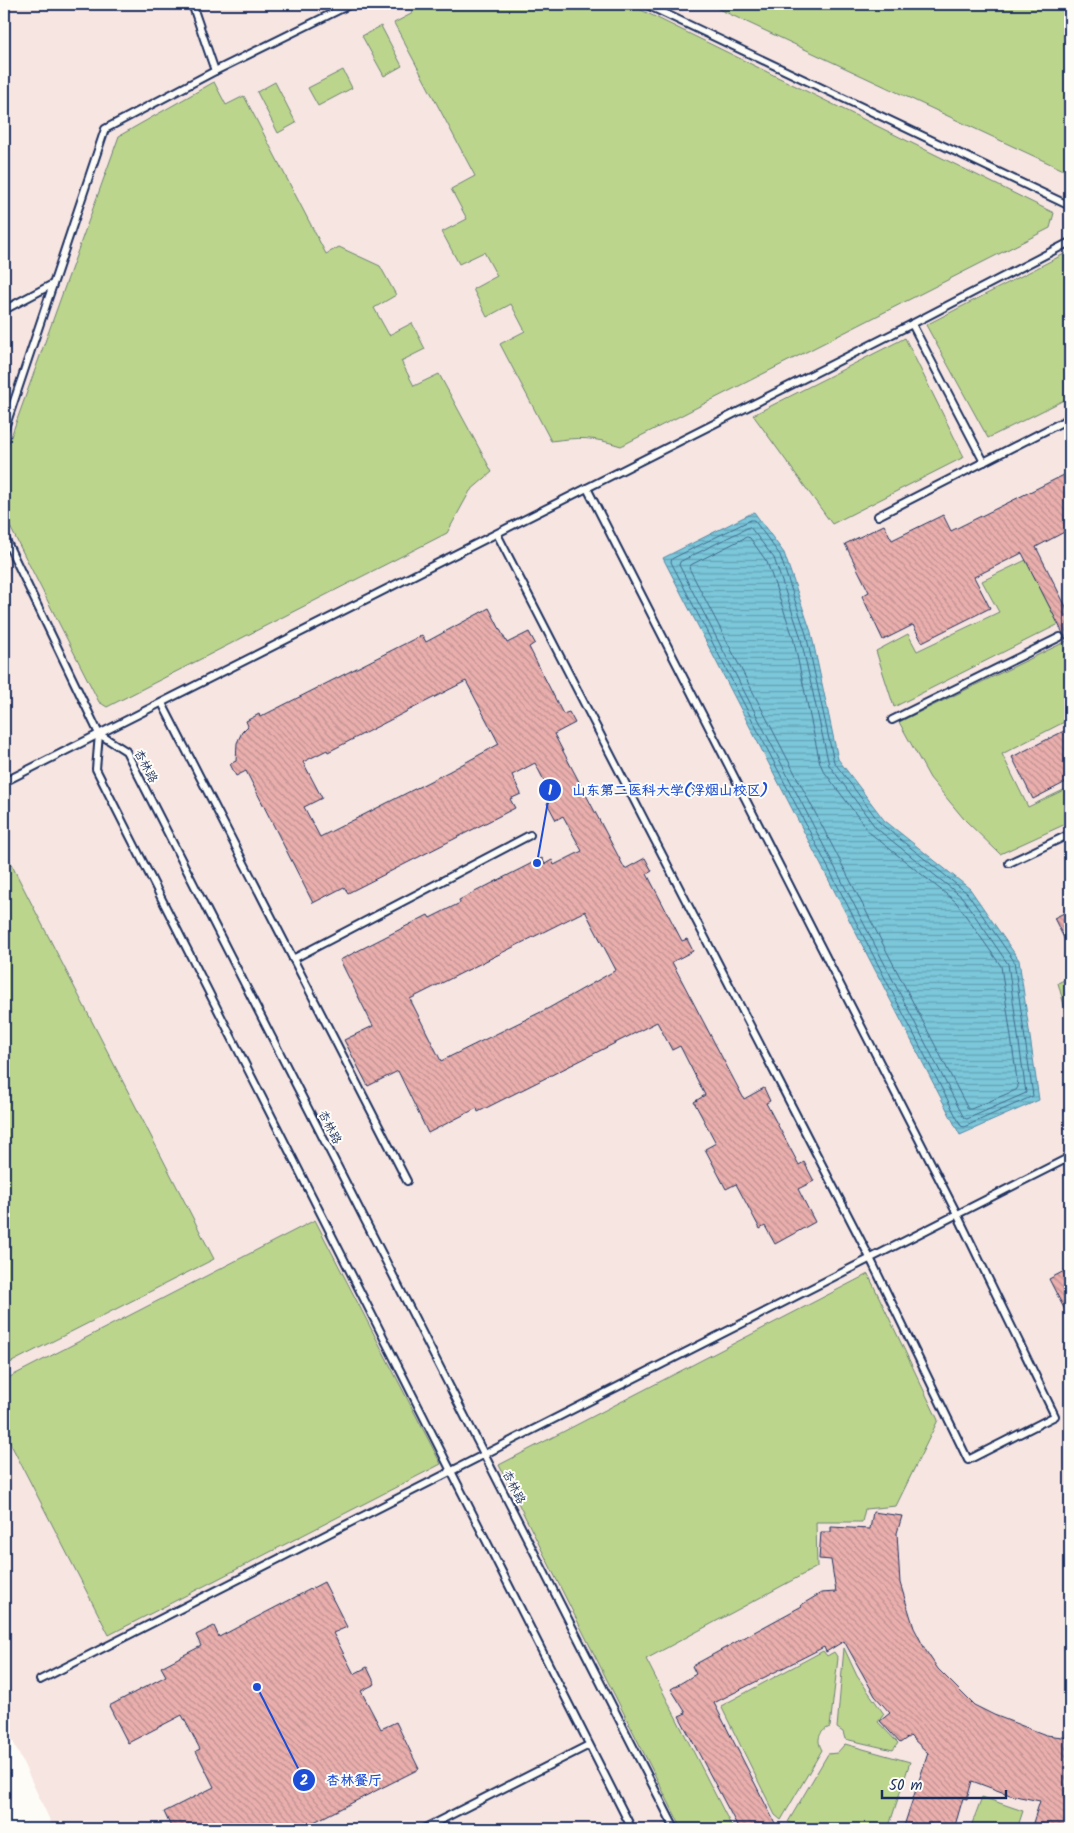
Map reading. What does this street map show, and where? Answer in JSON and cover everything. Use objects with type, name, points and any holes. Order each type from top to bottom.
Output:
[{"type":"lane","points":[[192,4],[215,71]]},
{"type":"lane","points":[[4,431],[105,130],[215,71],[351,4]]},
{"type":"lane","points":[[645,4],[1070,206]]},
{"type":"lane","points":[[4,782],[912,324],[1070,242]]},
{"type":"lane","points":[[4,310],[53,284]]},
{"type":"lane","points":[[912,324],[984,462]]},
{"type":"lane","points":[[878,516],[1070,418]]},
{"type":"lane","points":[[496,534],[870,1258],[968,1460],[1055,1416],[957,1214],[587,488]]},
{"type":"lane","points":[[4,536],[99,734],[96,769],[632,1829]]},
{"type":"lane","points":[[892,720],[1060,636]]},
{"type":"lane","points":[[162,702],[407,1181]]},
{"type":"lane","name":"杏林路","points":[[99,734],[126,751],[675,1829]]},
{"type":"lane","points":[[1009,863],[1070,834]]},
{"type":"lane","points":[[294,959],[530,835]]},
{"type":"lane","points":[[40,1680],[1070,1157]]},
{"type":"lane","points":[[423,1829],[589,1745]]},
{"type":"shaded area","points":[[4,4],[1070,4],[1070,1829],[54,1829],[4,1722]]},
{"type":"green space","points":[[408,4],[629,4],[1054,213],[1050,228],[621,446],[586,439],[551,441],[500,344],[525,331],[511,304],[487,317],[473,289],[497,276],[484,252],[459,264],[442,232],[467,219],[451,189],[475,176],[394,23],[413,13]]},
{"type":"green space","points":[[708,4],[1070,4],[1070,173]]},
{"type":"green space","points":[[381,26],[402,66],[384,76],[362,36]]},
{"type":"green space","points":[[343,70],[352,88],[318,106],[308,88]]},
{"type":"green space","points":[[214,82],[226,105],[244,96],[326,254],[339,247],[380,266],[396,295],[374,308],[389,335],[412,323],[425,349],[401,361],[414,386],[439,374],[492,472],[470,491],[447,533],[107,707],[99,702],[4,515],[4,456],[119,136]]},
{"type":"green space","points":[[275,82],[296,123],[278,133],[257,92]]},
{"type":"green space","points":[[1070,251],[1070,397],[988,438],[926,325]]},
{"type":"green space","points":[[905,338],[964,457],[832,524],[753,415]]},
{"type":"green space","points":[[1026,560],[1059,624],[894,707],[876,651],[908,634],[917,651],[999,612],[982,581]]},
{"type":"green space","points":[[1067,641],[1070,647],[1070,719],[1002,754],[1028,807],[1070,787],[1070,822],[1000,854],[964,819],[930,778],[899,722]]},
{"type":"green space","points":[[4,850],[214,1259],[4,1366]]},
{"type":"green space","points":[[1070,977],[1070,1027],[1058,983]]},
{"type":"green space","points":[[315,1220],[441,1464],[109,1635],[4,1431],[4,1380]]},
{"type":"green space","points":[[868,1274],[938,1420],[896,1506],[865,1509],[862,1522],[816,1522],[817,1567],[646,1659],[733,1829],[682,1829],[499,1465]]},
{"type":"green space","points":[[844,1648],[857,1676],[884,1714],[878,1722],[898,1743],[893,1750],[845,1739],[843,1732],[837,1728]]},
{"type":"green space","points":[[823,1651],[827,1656],[834,1652],[838,1658],[830,1727],[821,1733],[819,1743],[822,1750],[781,1820],[775,1815],[721,1706]]},
{"type":"green space","points":[[845,1744],[910,1762],[888,1829],[809,1829],[788,1822],[828,1754],[837,1753]]},
{"type":"green space","points":[[982,1797],[1023,1811],[1017,1829],[970,1829]]},
{"type":"water","points":[[754,512],[784,553],[811,632],[838,759],[884,820],[970,889],[1019,960],[1039,1100],[960,1135],[663,558]]},
{"type":"building","points":[[1070,472],[1070,529],[1036,547],[1070,615],[1070,647],[1022,553],[974,577],[990,608],[922,642],[913,625],[883,640],[862,596],[869,592],[845,544],[884,525],[892,540],[943,515],[951,531]]},
{"type":"building","points":[[489,608],[507,643],[529,632],[535,643],[529,647],[563,714],[569,712],[575,723],[554,734],[625,869],[645,858],[652,871],[647,874],[682,941],[687,939],[693,951],[672,962],[744,1099],[764,1088],[770,1101],[766,1103],[799,1165],[804,1162],[814,1181],[798,1189],[815,1222],[775,1244],[765,1226],[760,1229],[736,1184],[726,1189],[705,1149],[716,1143],[694,1102],[705,1095],[680,1046],[672,1050],[657,1022],[478,1112],[477,1108],[428,1133],[398,1071],[368,1086],[344,1040],[373,1026],[340,960],[428,915],[430,918],[460,903],[459,900],[542,858],[545,864],[552,860],[554,865],[582,851],[563,816],[556,820],[547,803],[554,800],[535,763],[512,775],[521,794],[510,799],[515,808],[348,893],[344,887],[313,903],[246,771],[236,776],[230,764],[236,761],[237,743],[242,732],[248,726],[246,721],[259,714],[260,717],[422,635],[426,642]],"holes":[[[466,681],[499,744],[320,837],[304,807],[322,798],[303,762],[327,750],[328,752]],[[585,911],[616,970],[549,1008],[441,1061],[410,999]]]},
{"type":"building","points":[[1070,728],[1070,780],[1033,799],[1012,757]]},
{"type":"building","points":[[1070,910],[1070,950],[1054,918]]},
{"type":"building","points":[[1070,1268],[1070,1320],[1049,1279]]},
{"type":"building","points":[[873,1512],[902,1516],[897,1533],[900,1583],[914,1628],[938,1669],[974,1705],[994,1715],[1046,1735],[1070,1738],[1070,1829],[1031,1829],[1040,1801],[1010,1795],[972,1781],[967,1799],[963,1798],[954,1829],[903,1829],[928,1753],[910,1736],[900,1743],[880,1721],[890,1713],[875,1696],[844,1641],[826,1652],[824,1647],[714,1703],[778,1829],[739,1829],[679,1716],[686,1713],[671,1689],[696,1674],[692,1666],[802,1606],[821,1593],[836,1592],[831,1560],[819,1559],[821,1532],[831,1532],[831,1527],[870,1529]]},
{"type":"building","points":[[324,1582],[347,1627],[333,1633],[354,1674],[367,1667],[375,1684],[361,1691],[381,1729],[396,1722],[419,1769],[314,1822],[317,1829],[172,1829],[164,1812],[214,1787],[196,1751],[200,1749],[182,1715],[128,1743],[109,1706],[166,1676],[161,1667],[201,1646],[196,1635],[214,1626],[219,1637]]},
{"type":"place","name":"山东第二医科大学(浮烟山校区)","points":[[537,863]]},
{"type":"place","name":"杏林餐厅","points":[[257,1687]]}]
